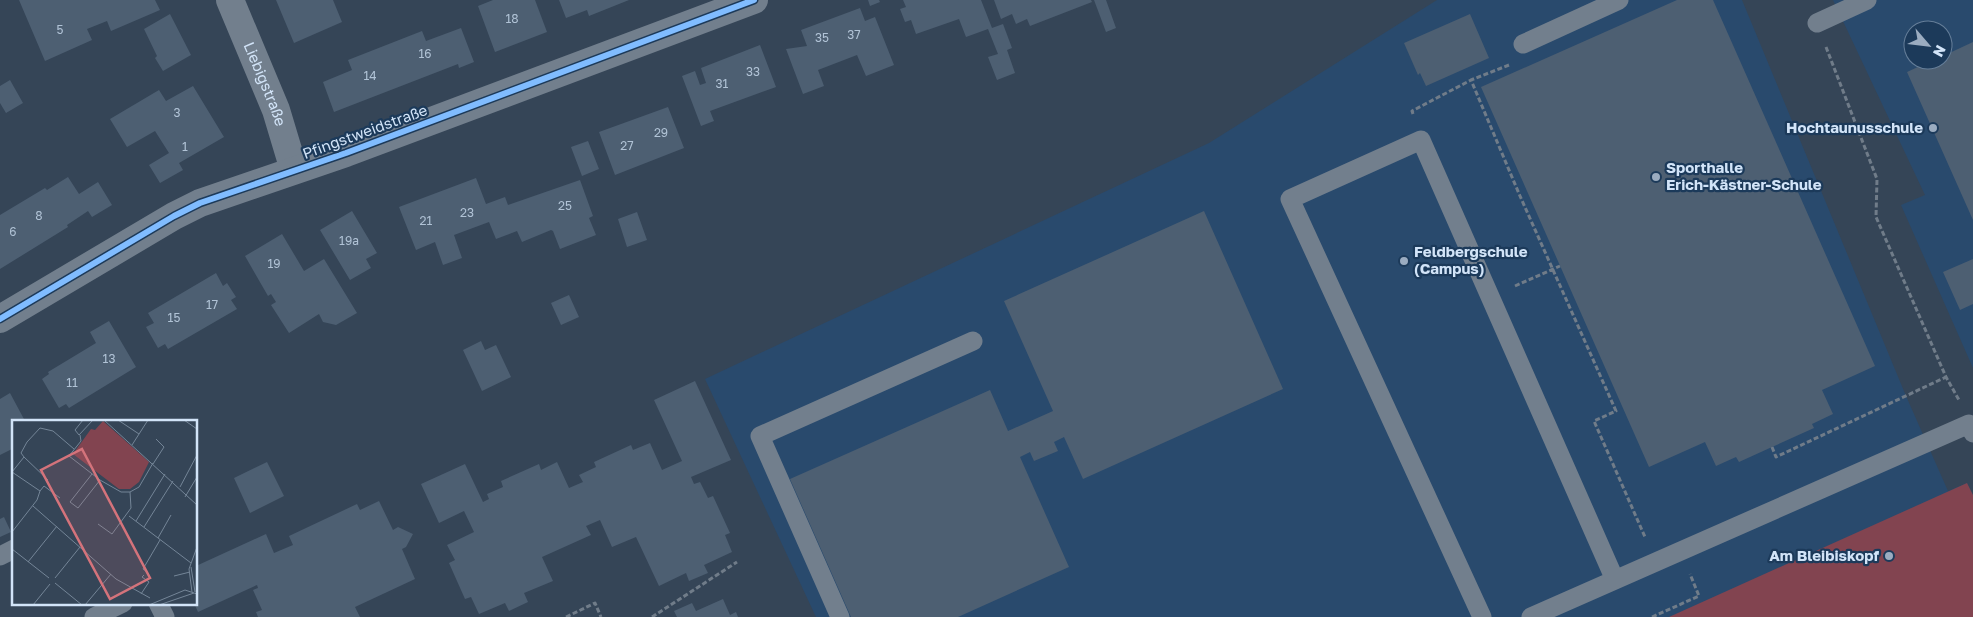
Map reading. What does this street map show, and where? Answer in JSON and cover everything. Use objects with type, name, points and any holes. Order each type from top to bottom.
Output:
[{"type":"street","name":"Liebigstraße","points":[[230,0],[276,110],[294,170]]},
{"type":"street","name":"Pfingstweidstraße","points":[[0,319],[174,216],[200,203],[356,150],[754,0]]},
{"type":"lane","points":[[1523,44],[1619,0]]},
{"type":"lane","points":[[1817,23],[1867,0]]},
{"type":"lane","points":[[1482,617],[1290,199],[1421,140],[1615,580]]},
{"type":"lane","points":[[840,617],[760,436],[973,341]]},
{"type":"lane","points":[[1531,617],[1656,561],[1971,428]]},
{"type":"lane","points":[[0,556],[12,550]]},
{"type":"lane","points":[[94,617],[121,604]]},
{"type":"lane","points":[[159,604],[166,617]]},
{"type":"path","points":[[1817,23],[1877,179],[1876,217],[1946,377],[1956,392],[1971,428]]},
{"type":"path","points":[[1421,140],[1412,111],[1471,80],[1513,64],[1523,44]]},
{"type":"path","points":[[1471,80],[1520,196],[1616,411],[1594,421],[1656,561]]},
{"type":"path","points":[[1490,297],[1560,266]]},
{"type":"path","points":[[1772,447],[1776,456],[1946,377]]},
{"type":"path","points":[[1652,617],[1699,596],[1680,551]]},
{"type":"path","points":[[652,617],[737,562]]},
{"type":"path","points":[[566,617],[595,603],[602,617]]},
{"type":"shaded area","name":"Feldbergschule (Campus)","points":[[1437,0],[1742,0],[1906,396],[1948,491],[1967,483],[1973,495],[1973,617],[816,617],[705,379],[1209,143]]},
{"type":"shaded area","name":"Hochtaunusschule","points":[[1833,0],[1973,0],[1973,368],[1901,205],[1925,195]]},
{"type":"shaded area","name":"Am Bleibiskopf","points":[[1967,483],[1973,495],[1973,617],[1669,617]]},
{"type":"building","points":[[19,0],[155,0],[160,10],[111,31],[107,21],[87,29],[92,40],[45,61]]},
{"type":"building","points":[[276,0],[333,0],[342,22],[294,43]]},
{"type":"building","points":[[493,0],[535,0],[547,32],[495,52],[478,6]]},
{"type":"building","points":[[559,0],[629,0],[589,16],[587,10],[566,18]]},
{"type":"building","points":[[868,0],[879,0],[880,2],[870,6]]},
{"type":"building","points":[[903,0],[981,0],[992,28],[1003,24],[1012,48],[1007,50],[1015,73],[997,80],[988,57],[998,54],[988,29],[966,37],[959,19],[916,34],[911,20],[905,22],[900,9],[906,7]]},
{"type":"building","points":[[994,0],[1091,0],[1092,2],[1030,26],[1027,19],[1016,24],[1012,14],[1001,19]]},
{"type":"building","points":[[1094,0],[1106,0],[1116,28],[1106,32]]},
{"type":"building","name":"Sporthalle Erich-Kästner-Schule","points":[[1677,0],[1713,0],[1875,366],[1822,390],[1833,414],[1812,424],[1814,428],[1739,462],[1736,457],[1716,466],[1705,442],[1649,467],[1481,87]]},
{"type":"building","points":[[860,8],[865,21],[875,17],[894,65],[866,76],[857,55],[818,70],[824,86],[803,94],[786,49],[807,46],[801,30]]},
{"type":"building","points":[[170,14],[191,55],[163,71],[155,58],[157,56],[144,29]]},
{"type":"building","points":[[1470,14],[1489,58],[1426,86],[1420,73],[1418,75],[1404,43]]},
{"type":"building","points":[[461,28],[474,62],[459,68],[458,64],[334,112],[323,82],[352,70],[348,60],[422,31],[426,41]]},
{"type":"building","points":[[1973,42],[1973,220],[1907,72],[1911,70],[1953,70],[1953,51]]},
{"type":"building","points":[[760,45],[776,87],[710,111],[714,121],[701,126],[682,76],[695,71],[700,85],[706,83],[701,68]]},
{"type":"building","points":[[10,80],[23,103],[6,113],[0,103],[0,86]]},
{"type":"building","points":[[193,86],[224,137],[179,163],[183,170],[160,183],[149,165],[169,153],[155,131],[127,147],[110,119],[159,90],[166,101]]},
{"type":"building","points":[[668,107],[684,148],[615,175],[599,132]]},
{"type":"building","points":[[588,141],[599,169],[582,176],[571,147]]},
{"type":"building","points":[[68,177],[79,194],[98,182],[112,205],[92,217],[88,211],[67,225],[68,227],[0,269],[0,215],[45,188],[47,190]]},
{"type":"building","points":[[476,178],[486,204],[505,197],[508,205],[580,180],[593,216],[589,218],[596,235],[560,249],[551,230],[522,242],[517,231],[496,239],[489,222],[454,235],[462,258],[443,265],[435,242],[416,250],[399,207]]},
{"type":"building","points":[[352,211],[377,253],[366,259],[371,268],[350,280],[320,230]]},
{"type":"building","points":[[1204,211],[1283,389],[1083,479],[1064,437],[1054,442],[1058,451],[1034,461],[1030,452],[1020,457],[1069,567],[958,617],[851,617],[790,479],[990,390],[1008,431],[1053,411],[1004,301]]},
{"type":"building","points":[[637,212],[647,240],[627,247],[618,219]]},
{"type":"building","points":[[282,234],[304,271],[324,259],[357,313],[336,325],[323,322],[319,314],[289,333],[271,305],[276,302],[271,294],[268,296],[245,256]]},
{"type":"building","points":[[1973,259],[1973,304],[1960,310],[1943,272]]},
{"type":"building","points":[[216,273],[223,286],[227,283],[236,297],[231,300],[237,309],[168,349],[165,344],[158,348],[146,327],[154,323],[148,313]]},
{"type":"building","points":[[569,295],[579,317],[561,325],[551,303]]},
{"type":"building","points":[[109,321],[136,367],[69,408],[66,404],[59,408],[42,379],[49,374],[48,372],[96,343],[90,332]]},
{"type":"building","points":[[481,341],[485,350],[496,345],[511,377],[482,391],[463,350]]},
{"type":"building","points":[[695,381],[731,460],[691,477],[694,484],[700,482],[708,498],[713,496],[730,533],[725,535],[732,552],[704,565],[708,573],[689,581],[686,573],[659,586],[636,537],[612,547],[600,520],[586,526],[591,535],[542,557],[553,581],[524,593],[528,602],[509,611],[505,603],[479,614],[471,597],[465,599],[449,563],[455,560],[447,545],[474,532],[464,511],[439,523],[421,484],[465,464],[483,502],[489,499],[487,494],[503,487],[501,481],[539,464],[541,470],[557,462],[569,488],[583,482],[579,475],[596,467],[594,462],[631,445],[633,450],[650,443],[662,470],[682,461],[654,400]]},
{"type":"building","points":[[10,393],[24,420],[12,420],[12,449],[0,455],[0,399]]},
{"type":"building","points":[[267,462],[284,496],[250,513],[234,478]]},
{"type":"building","points":[[379,501],[393,530],[398,527],[413,534],[406,547],[402,549],[415,579],[355,607],[360,617],[258,617],[256,612],[262,610],[253,590],[258,588],[257,585],[198,612],[194,604],[198,604],[198,565],[266,534],[274,553],[293,545],[289,536],[357,504],[360,510]]},
{"type":"building","points":[[4,517],[11,532],[0,537],[0,519]]},
{"type":"building","points":[[723,599],[730,615],[736,612],[738,617],[677,617],[674,611],[692,603],[696,611]]},
{"type":"cycle path","points":[[0,319],[174,216],[200,203],[346,153],[754,0]]},
{"type":"place","name":"Hochtaunusschule","points":[[1933,128]]},
{"type":"place","name":"Sporthalle Erich-Kästner-Schule","points":[[1656,177]]},
{"type":"place","name":"Feldbergschule (Campus)","points":[[1404,261]]},
{"type":"place","name":"Am Bleibiskopf","points":[[1889,556]]}]
